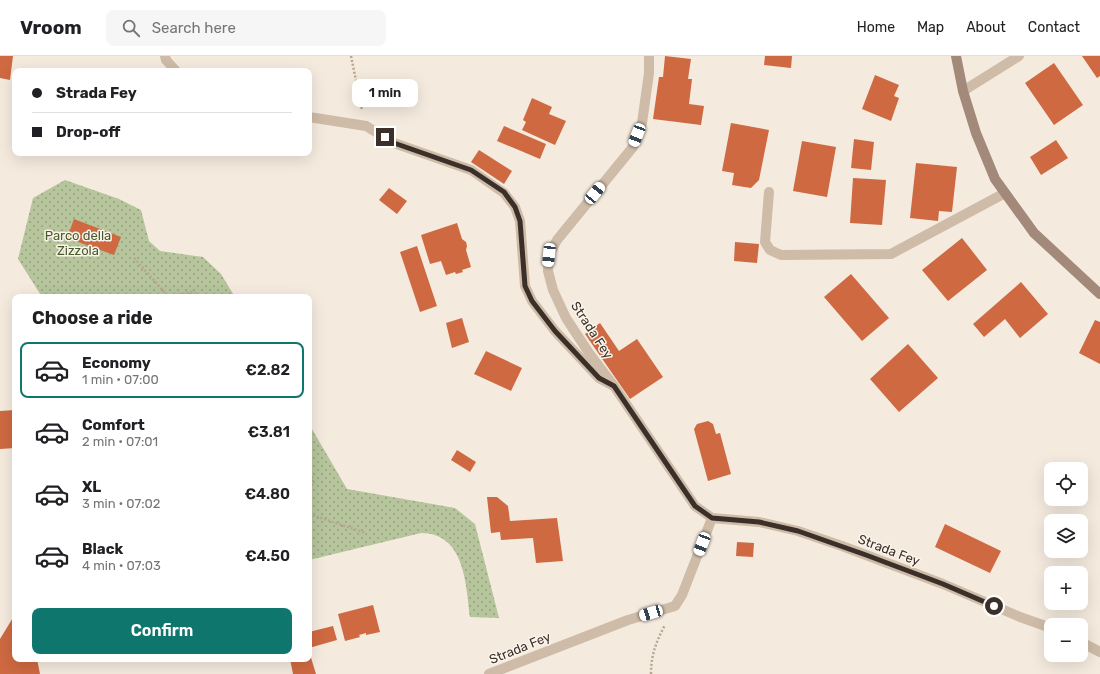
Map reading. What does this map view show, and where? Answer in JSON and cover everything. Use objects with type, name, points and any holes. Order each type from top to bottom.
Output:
[{"type":"main road","points":[[956,56],[963,91],[976,133],[992,174],[1034,233],[1100,294]]},
{"type":"street","points":[[165,56],[166,60],[173,68]]},
{"type":"street","name":"Strada Fey","points":[[649,56],[649,74],[642,123],[633,146],[557,240],[549,255],[548,271],[553,290],[566,318],[695,506],[712,518],[759,522],[798,531],[853,550],[1044,626]]},
{"type":"street","points":[[963,91],[1019,56]]},
{"type":"street","points":[[312,117],[366,126],[394,143],[471,170],[504,192],[515,207],[520,221],[525,286],[532,301],[555,331],[599,378],[614,386]]},
{"type":"street","points":[[769,192],[766,242],[770,250],[781,255],[891,254],[1005,193]]},
{"type":"street","points":[[675,606],[682,594],[712,518]]},
{"type":"street","name":"Strada Fey","points":[[489,674],[628,620],[675,606]]},
{"type":"street","points":[[1088,646],[1100,652]]},
{"type":"path","points":[[351,56],[366,126]]},
{"type":"path","points":[[134,258],[165,294]]},
{"type":"path","points":[[180,294],[192,292],[196,294]]},
{"type":"path","points":[[312,515],[366,533]]},
{"type":"path","points":[[651,674],[651,662],[655,644],[675,606]]},
{"type":"green space","name":"Parco della Zizzola","points":[[65,180],[119,199],[141,210],[149,241],[160,251],[203,257],[221,274],[233,294],[40,294],[18,259],[33,198]]},
{"type":"green space","points":[[312,429],[347,489],[455,508],[475,524],[499,618],[470,617],[464,576],[455,551],[447,542],[436,535],[421,533],[312,559]]},
{"type":"building","points":[[0,56],[13,56],[10,80],[0,78]]},
{"type":"building","points":[[665,56],[691,59],[688,79],[692,79],[689,104],[704,106],[701,125],[653,119],[659,77],[663,77]]},
{"type":"building","points":[[765,56],[792,56],[791,68],[764,65]]},
{"type":"building","points":[[1082,56],[1100,56],[1100,76],[1097,78]]},
{"type":"building","points":[[1054,63],[1083,105],[1054,125],[1025,83]]},
{"type":"building","points":[[875,75],[899,85],[894,96],[899,98],[891,121],[862,109]]},
{"type":"building","points":[[532,98],[552,107],[549,114],[566,121],[555,145],[522,130],[526,122],[523,120]]},
{"type":"building","points":[[731,123],[769,130],[759,180],[751,188],[732,185],[734,173],[722,171]]},
{"type":"building","points":[[504,126],[546,144],[540,159],[497,141]]},
{"type":"building","points":[[854,139],[874,142],[871,170],[851,168]]},
{"type":"building","points":[[1056,140],[1068,158],[1041,175],[1030,157]]},
{"type":"building","points":[[802,141],[836,147],[827,197],[793,191]]},
{"type":"building","points":[[479,150],[512,171],[504,184],[471,162]]},
{"type":"building","points":[[916,163],[957,167],[952,212],[939,211],[938,221],[910,218]]},
{"type":"building","points":[[853,178],[886,180],[882,225],[850,223]]},
{"type":"building","points":[[389,188],[407,201],[397,214],[379,200]]},
{"type":"building","points":[[74,219],[121,237],[114,255],[67,238]]},
{"type":"building","points":[[457,223],[462,239],[466,242],[466,250],[471,267],[462,270],[463,272],[456,274],[455,272],[446,275],[441,261],[430,264],[421,235]]},
{"type":"building","points":[[962,238],[987,270],[948,301],[922,270]]},
{"type":"building","points":[[735,242],[759,244],[757,263],[734,261]]},
{"type":"building","points":[[417,246],[437,306],[420,312],[400,252]]},
{"type":"building","points":[[851,274],[889,318],[862,341],[824,297]]},
{"type":"building","points":[[1021,282],[1048,314],[1020,338],[1005,319],[984,337],[973,324]]},
{"type":"building","points":[[462,318],[469,342],[452,348],[446,323]]},
{"type":"building","points":[[1095,320],[1100,322],[1100,364],[1079,353]]},
{"type":"building","points":[[600,323],[619,351],[637,339],[663,377],[630,399],[585,334]]},
{"type":"building","points":[[908,344],[938,378],[899,412],[870,379]]},
{"type":"building","points":[[486,351],[522,368],[511,391],[474,374]]},
{"type":"building","points":[[12,410],[12,448],[0,449],[0,411]]},
{"type":"building","points":[[708,421],[713,424],[716,434],[720,433],[731,474],[708,481],[694,429],[697,424]]},
{"type":"building","points":[[457,450],[476,462],[470,472],[451,460]]},
{"type":"building","points":[[487,497],[497,497],[508,506],[510,521],[557,518],[563,561],[536,563],[533,538],[501,540],[500,532],[491,533]]},
{"type":"building","points":[[945,524],[1001,551],[990,573],[935,547]]},
{"type":"building","points":[[737,542],[754,543],[753,557],[736,556]]},
{"type":"building","points":[[373,605],[380,632],[366,635],[366,633],[359,635],[360,637],[345,641],[338,614]]},
{"type":"building","points":[[12,619],[12,662],[38,662],[40,674],[0,674],[0,639]]},
{"type":"building","points":[[333,626],[337,640],[312,647],[312,631]]},
{"type":"building","points":[[312,661],[316,674],[293,674],[291,662]]},
{"type":"route","points":[[385,137],[394,143],[471,170],[504,192],[515,207],[520,221],[525,286],[532,301],[555,331],[599,378],[614,386],[695,506],[712,518],[759,522],[798,531],[943,584],[994,606]]}]
